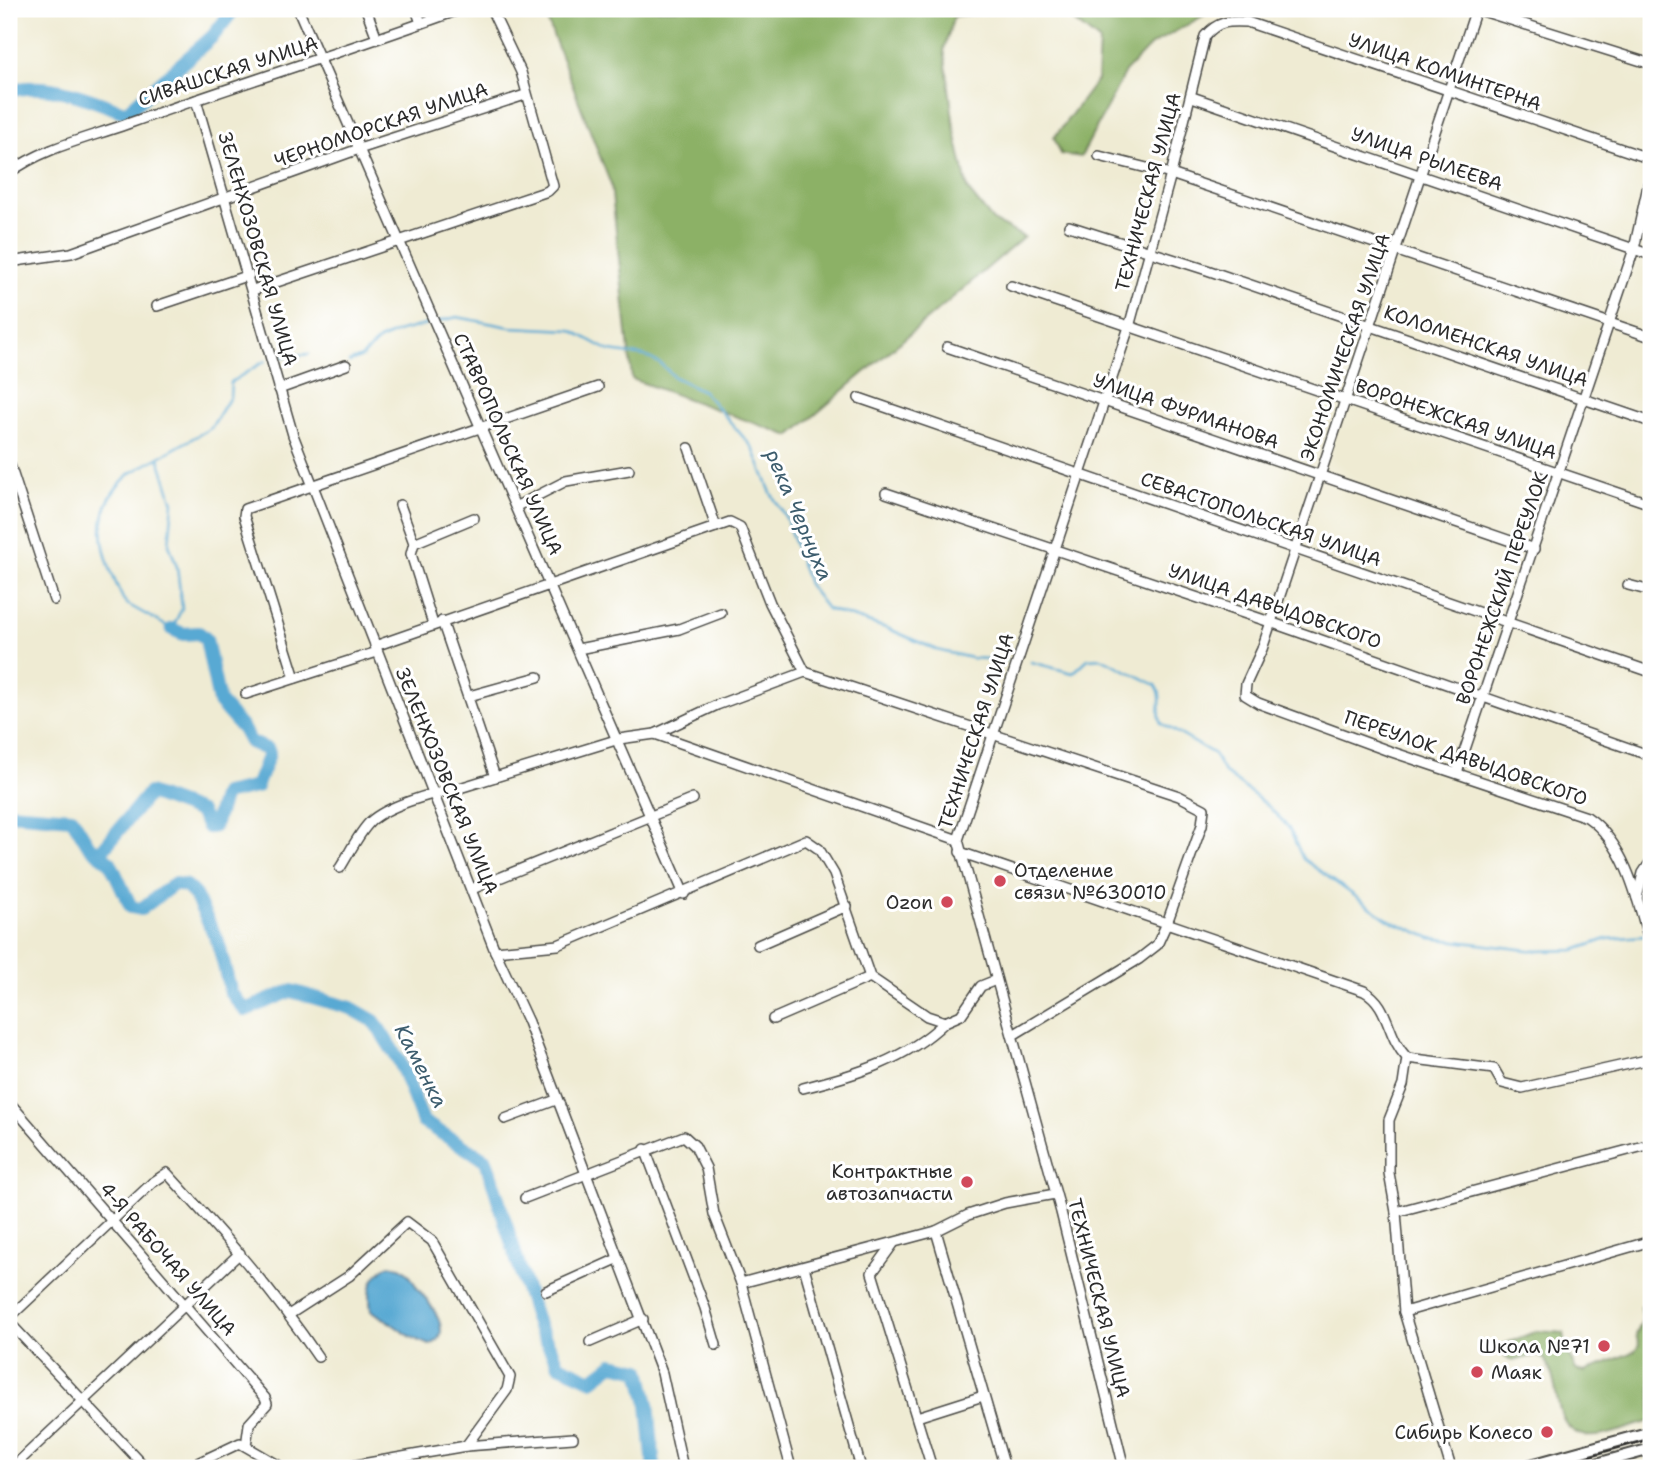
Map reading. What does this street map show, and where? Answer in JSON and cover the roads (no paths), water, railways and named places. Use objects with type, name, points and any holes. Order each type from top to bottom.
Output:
[{"type":"main road","points":[[1520,1468],[1651,1432]]},
{"type":"main road","points":[[1582,1468],[1651,1449]]},
{"type":"street","name":"СТАВРОПОЛЬСКАЯ УЛИЦА","points":[[299,9],[619,739],[684,894]]},
{"type":"street","points":[[366,9],[377,38]]},
{"type":"street","points":[[416,9],[422,23]]},
{"type":"street","name":"СИВАШСКАЯ УЛИЦА","points":[[9,173],[19,165],[73,143],[320,60],[461,9]]},
{"type":"street","points":[[253,290],[548,191],[553,186],[525,95],[521,72],[491,9]]},
{"type":"street","points":[[1476,9],[1651,65]]},
{"type":"street","name":"ЭКОНОМИЧЕСКАЯ УЛИЦА","points":[[1245,695],[1246,684],[1262,649],[1476,9]]},
{"type":"street","name":"УЛИЦА КОМИНТЕРНА","points":[[1227,20],[1247,22],[1284,34],[1449,93],[1651,159]]},
{"type":"street","name":"ТЕХНИЧЕСКАЯ УЛИЦА","points":[[1124,1468],[1013,1035],[958,840],[1129,327],[1192,97],[1205,36],[1213,27],[1227,20]]},
{"type":"street","name":"ЧЕРНОМОРСКАЯ УЛИЦА","points":[[9,262],[71,253],[359,149],[525,95]]},
{"type":"street","name":"УЛИЦА РЫЛЕЕВА","points":[[1192,97],[1651,255]]},
{"type":"street","name":"ЗЕЛЕНХОЗОВСКАЯ УЛИЦА","points":[[196,100],[249,275],[279,389],[313,485],[495,951],[528,1022],[642,1319],[662,1373],[683,1468]]},
{"type":"street","points":[[1099,156],[1171,174],[1651,337]]},
{"type":"street","name":"ВОРОНЕЖСКИЙ ПЕРЕУЛОК","points":[[1457,774],[1634,249],[1651,172]]},
{"type":"street","name":"КОЛОМЕНСКАЯ УЛИЦА","points":[[1069,226],[1371,325],[1651,422]]},
{"type":"street","points":[[157,306],[249,275]]},
{"type":"street","name":"ВОРОНЕЖСКАЯ УЛИЦА","points":[[1011,286],[1651,504]]},
{"type":"street","name":"УЛИЦА ФУРМАНОВА","points":[[947,347],[1534,549]]},
{"type":"street","points":[[279,389],[346,365]]},
{"type":"street","points":[[295,678],[244,516],[245,509],[483,429],[598,387]]},
{"type":"street","name":"СЕВАСТОПОЛЬСКАЯ УЛИЦА","points":[[859,398],[1651,672]]},
{"type":"street","points":[[689,448],[716,527]]},
{"type":"street","points":[[9,462],[54,600]]},
{"type":"street","points":[[517,506],[566,481],[629,470]]},
{"type":"street","name":"УЛИЦА ДАВЫДОВСКОГО","points":[[886,493],[1270,622],[1651,756]]},
{"type":"street","points":[[400,505],[414,543],[411,554],[469,696],[495,778]]},
{"type":"street","points":[[414,543],[474,518]]},
{"type":"street","points":[[246,694],[376,649],[438,622],[551,587],[730,522],[740,527],[770,603],[805,672]]},
{"type":"street","points":[[1628,585],[1651,591]]},
{"type":"street","points":[[578,649],[679,629],[721,613]]},
{"type":"street","points":[[340,869],[369,822],[434,793],[495,778],[619,739],[655,734],[717,705],[805,672],[1179,796],[1204,809],[1205,816],[1167,923],[1150,952],[1013,1035]]},
{"type":"street","points":[[469,696],[538,677]]},
{"type":"street","name":"ПЕРЕУЛОК ДАВЫДОВСКОГО","points":[[1245,695],[1258,703],[1457,774],[1587,817],[1607,835],[1637,898],[1651,947]]},
{"type":"street","points":[[655,734],[958,840]]},
{"type":"street","points":[[472,888],[693,799]]},
{"type":"street","points":[[495,951],[558,944],[684,894],[806,840],[819,849],[847,906],[870,977],[927,1016],[945,1022]]},
{"type":"street","points":[[960,852],[1364,991],[1380,1002],[1394,1044],[1407,1058],[1494,1069],[1502,1083],[1522,1088],[1651,1059]]},
{"type":"street","points":[[1637,898],[1643,873],[1651,861]]},
{"type":"street","points":[[758,945],[847,906]]},
{"type":"street","points":[[773,1019],[870,977]]},
{"type":"street","points":[[803,1088],[850,1076],[904,1054],[925,1041],[945,1022],[961,1015],[981,986],[996,980]]},
{"type":"street","points":[[1407,1058],[1403,1085],[1389,1121],[1389,1173],[1396,1212],[1404,1312],[1451,1468]]},
{"type":"street","points":[[505,1119],[556,1100]]},
{"type":"street","name":"4-Я РАБОЧАЯ УЛИЦА","points":[[9,1102],[111,1223],[186,1303],[265,1398],[267,1404],[246,1430],[246,1446]]},
{"type":"street","points":[[525,1198],[684,1136],[695,1146],[706,1168],[714,1214],[741,1283],[791,1468]]},
{"type":"street","points":[[1396,1212],[1651,1144]]},
{"type":"street","points":[[645,1149],[705,1308],[716,1345]]},
{"type":"street","points":[[146,1468],[9,1320],[167,1173],[240,1253],[290,1314],[318,1357]]},
{"type":"street","points":[[741,1283],[936,1231],[1005,1203],[1055,1194]]},
{"type":"street","points":[[290,1314],[370,1259],[407,1222],[432,1241],[510,1377],[508,1390],[466,1446]]},
{"type":"street","points":[[936,1231],[1005,1468]]},
{"type":"street","points":[[1404,1312],[1651,1241]]},
{"type":"street","points":[[893,1244],[872,1273],[932,1468]]},
{"type":"street","points":[[12,1468],[240,1253]]},
{"type":"street","points":[[546,1291],[617,1259]]},
{"type":"street","points":[[804,1267],[861,1468]]},
{"type":"street","points":[[590,1342],[642,1319]]},
{"type":"street","points":[[917,1417],[983,1396]]},
{"type":"street","points":[[339,1468],[466,1446],[573,1438]]},
{"type":"street","points":[[187,1468],[240,1443],[283,1468]]},
{"type":"water","points":[[389,1265],[406,1271],[438,1318],[441,1333],[430,1345],[371,1311],[372,1284],[378,1274]]},
{"type":"waterway","points":[[128,111],[213,36],[234,9]]},
{"type":"waterway","points":[[9,91],[23,88],[53,89],[124,112]]},
{"type":"waterway","name":"река Чернуха","points":[[349,362],[362,357],[379,340],[400,331],[457,317],[510,327],[571,330],[610,351],[645,356],[661,364],[674,377],[703,391],[753,448],[771,493],[786,518],[808,584],[827,609],[889,629],[937,650],[971,658],[1006,660]]},
{"type":"waterway","name":"река Чернуха","points":[[277,357],[309,354]]},
{"type":"waterway","name":"река Чернуха","points":[[159,458],[173,503],[169,544],[177,567],[182,608],[172,629],[127,604],[123,599],[104,549],[103,517],[108,502],[117,487],[131,473],[211,428],[230,397],[231,382],[265,361]]},
{"type":"waterway","points":[[99,854],[149,793],[200,812],[208,827],[214,826],[224,794],[256,787],[269,754],[268,750],[250,742],[243,729],[219,702],[206,639],[199,633],[183,634],[172,629]]},
{"type":"waterway","name":"река Чернуха","points":[[1031,662],[1073,673],[1088,659],[1101,658],[1156,685],[1160,695],[1161,723],[1214,754],[1224,772],[1268,806],[1289,828],[1303,859],[1387,919],[1431,938],[1536,951],[1575,950],[1607,939],[1644,936]]},
{"type":"waterway","name":"Каменка","points":[[9,813],[72,818],[89,846],[110,862],[131,907],[141,909],[174,884],[186,886],[195,895],[218,942],[231,993],[245,1010],[291,991],[351,1008],[374,1021],[400,1062],[423,1122],[486,1160],[536,1321],[559,1365],[592,1380],[613,1364],[640,1370],[648,1404],[654,1468]]},
{"type":"tram line","points":[[1547,1468],[1651,1439]]},
{"type":"place","name":"Отделение связи №630010","points":[[1000,881]]},
{"type":"place","name":"Ozon","points":[[947,902]]},
{"type":"place","name":"Контрактные автозапчасти","points":[[967,1182]]},
{"type":"place","name":"Школа №71","points":[[1604,1346]]},
{"type":"place","name":"Маяк","points":[[1477,1372]]},
{"type":"place","name":"Сибирь Колесо","points":[[1547,1432]]}]
